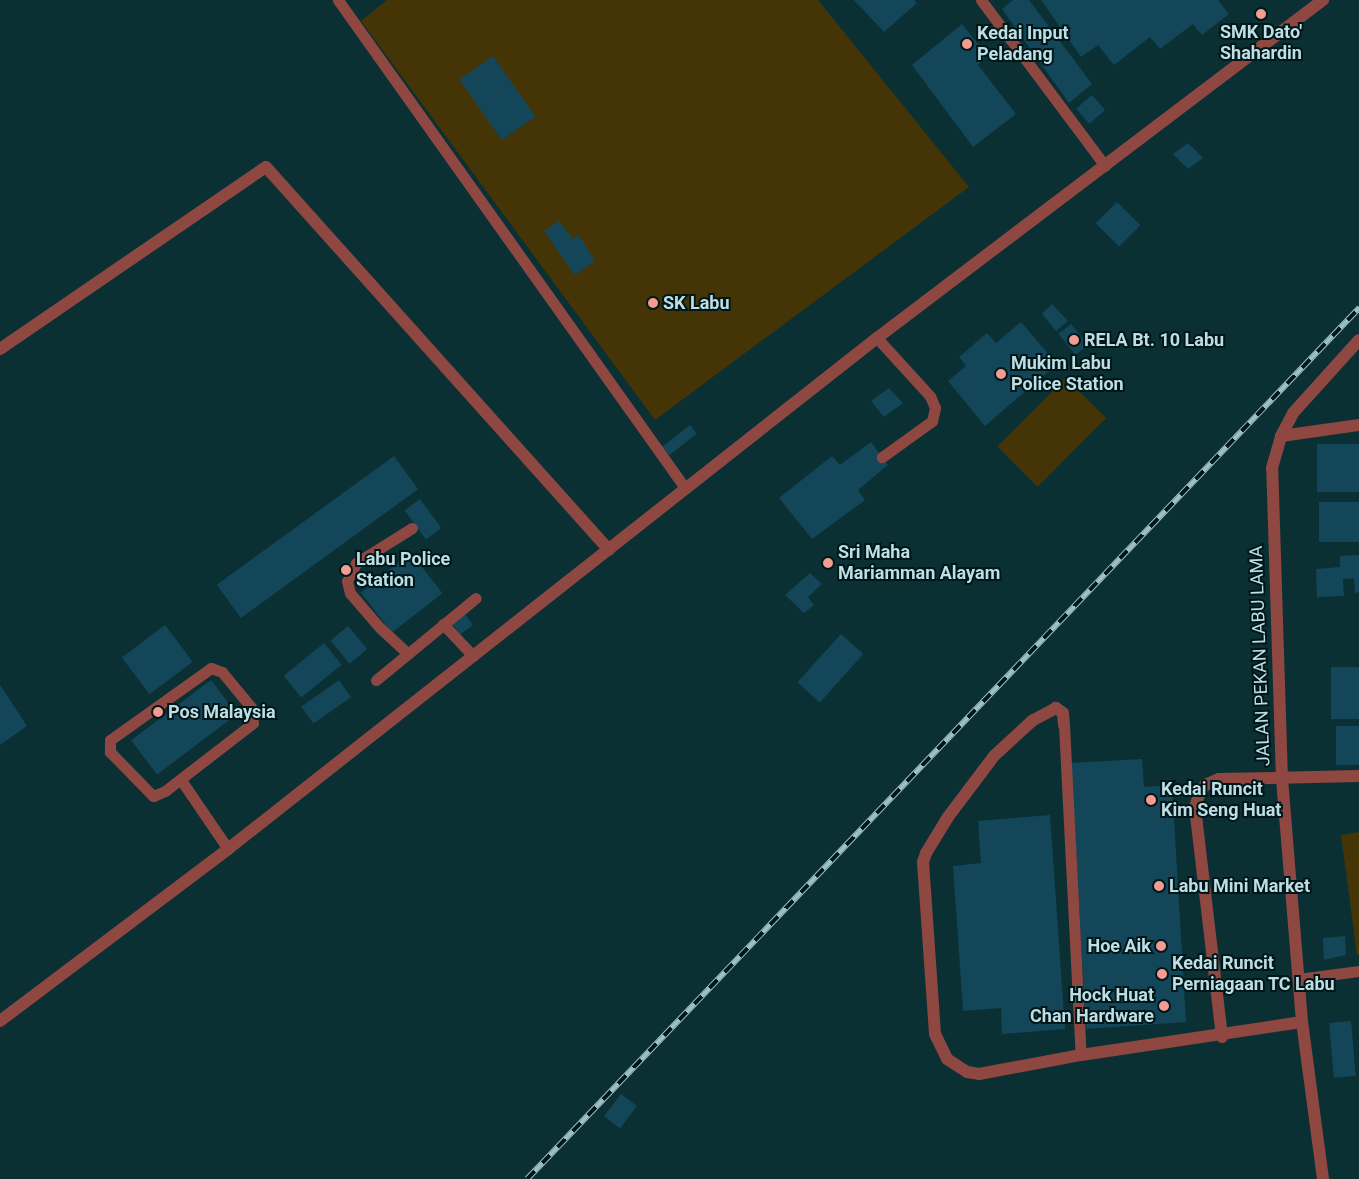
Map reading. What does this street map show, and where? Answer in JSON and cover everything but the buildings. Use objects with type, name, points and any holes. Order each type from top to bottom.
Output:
[{"type":"street","points":[[0,1021],[228,850],[876,338],[1105,166],[1195,94],[1323,0]]},
{"type":"street","points":[[0,349],[266,167],[609,550]]},
{"type":"street","name":"JALAN PEKAN LABU LAMA","points":[[1323,1179],[1302,1022],[1282,780],[1271,490],[1272,468],[1281,436],[1302,399],[1359,340]]},
{"type":"street","points":[[1281,436],[1359,425]]},
{"type":"street","points":[[1064,725],[1060,710],[1048,710],[994,756],[945,821],[923,862],[935,1034],[947,1059],[961,1069],[979,1074],[1081,1055],[1222,1037],[1302,1022]]},
{"type":"street","points":[[1222,1037],[1196,799],[1205,785],[1219,779],[1282,780],[1359,776]]},
{"type":"lane","points":[[338,0],[685,488]]},
{"type":"lane","points":[[980,0],[1105,166]]},
{"type":"lane","points":[[876,338],[930,396],[935,408],[932,421],[882,457]]},
{"type":"lane","points":[[406,652],[380,628],[350,593],[347,581],[356,563],[412,528]]},
{"type":"lane","points":[[376,680],[406,652],[476,598]]},
{"type":"lane","points":[[444,624],[473,656]]},
{"type":"lane","points":[[216,669],[251,707],[253,724],[181,780],[159,794],[147,792],[110,752],[110,740],[205,670],[216,669]]},
{"type":"lane","points":[[1064,725],[1081,1055]]},
{"type":"lane","points":[[181,780],[228,850]]},
{"type":"lane","points":[[1298,978],[1359,971]]},
{"type":"shaded area","name":"SK Labu","points":[[387,0],[818,0],[969,187],[655,420],[361,21]]},
{"type":"shaded area","points":[[1066,378],[1106,418],[1038,487],[997,447]]},
{"type":"shaded area","points":[[1359,832],[1359,955],[1357,955],[1341,835]]},
{"type":"railway","points":[[527,1179],[1359,308]]},
{"type":"place","name":"SMK Dato' Shahardin","points":[[1261,14]]},
{"type":"place","name":"Kedai Input Peladang","points":[[967,44]]},
{"type":"place","name":"SK Labu","points":[[653,303]]},
{"type":"place","name":"RELA Bt. 10 Labu","points":[[1074,340]]},
{"type":"place","name":"Mukim Labu Police Station","points":[[1001,374]]},
{"type":"place","name":"Sri Maha Mariamman Alayam","points":[[828,563]]},
{"type":"place","name":"Labu Police Station","points":[[346,570]]},
{"type":"place","name":"Pos Malaysia","points":[[158,712]]},
{"type":"place","name":"Kedai Runcit Kim Seng Huat","points":[[1151,800]]},
{"type":"place","name":"Labu Mini Market","points":[[1159,886]]},
{"type":"place","name":"Hoe Aik","points":[[1161,946]]},
{"type":"place","name":"Kedai Runcit Perniagaan TC Labu","points":[[1162,974]]},
{"type":"place","name":"Hock Huat Chan Hardware","points":[[1164,1006]]}]
